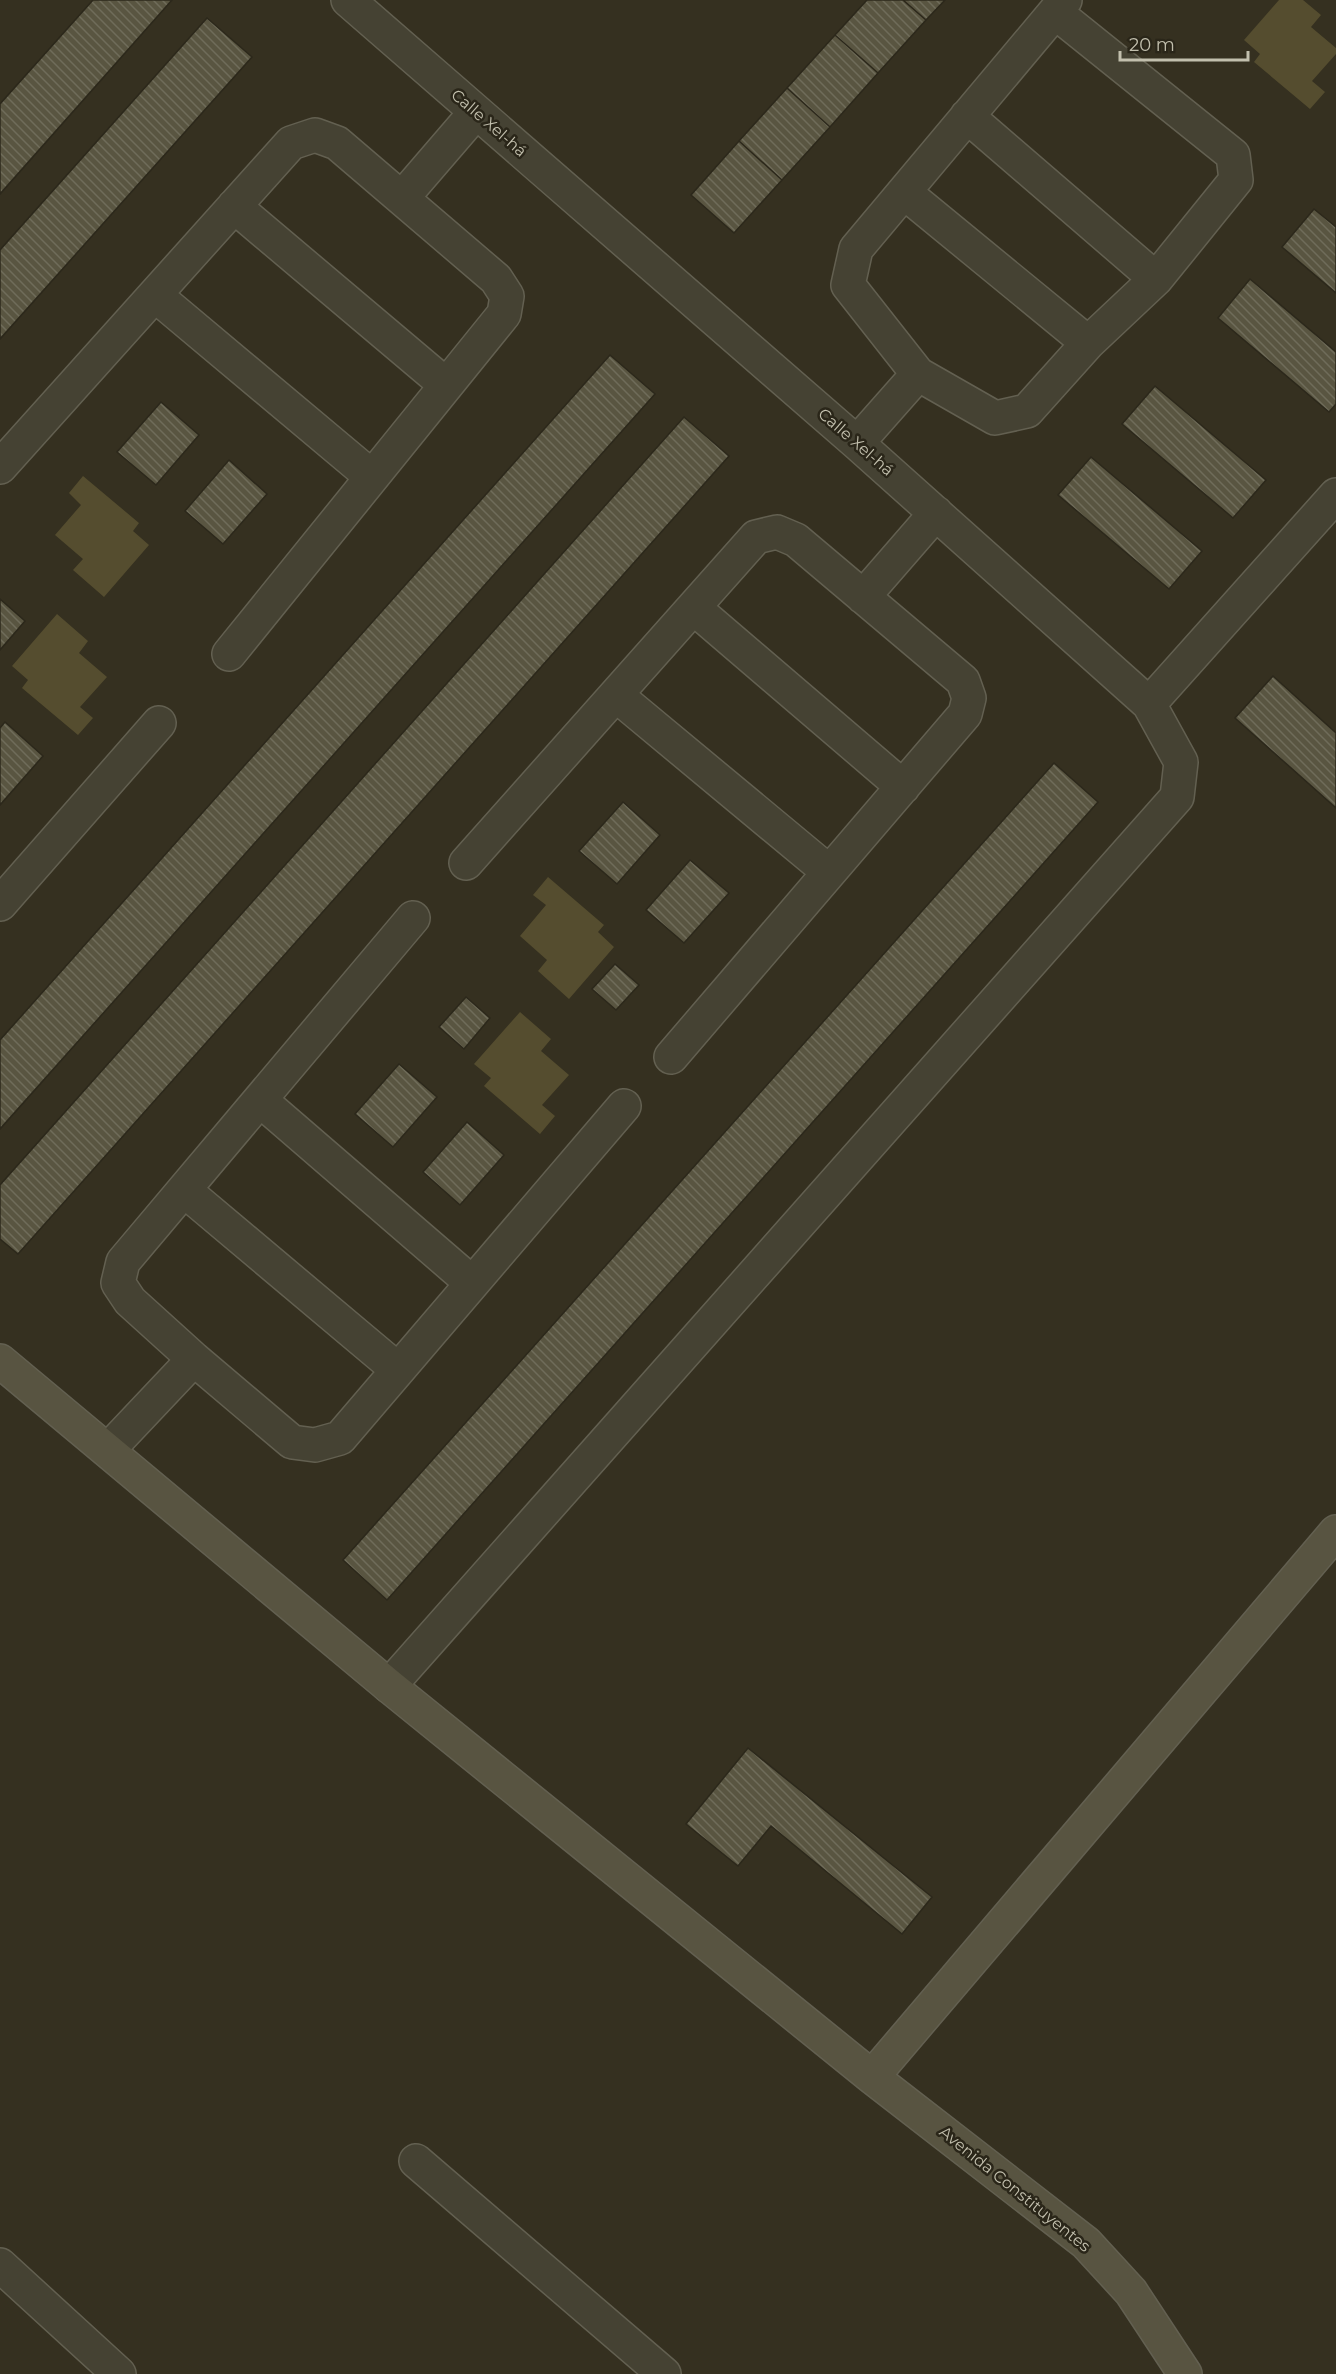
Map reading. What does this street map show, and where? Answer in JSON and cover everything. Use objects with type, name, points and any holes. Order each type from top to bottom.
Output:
[{"type":"main road","name":"Avenida Constituyentes","points":[[0,1360],[389,1686],[872,2077],[1086,2243],[1131,2292],[1185,2374]]},
{"type":"main road","points":[[872,2077],[1336,1532]]},
{"type":"street","name":"Calle Xel-há","points":[[348,0],[857,443],[1149,704],[1181,762],[1177,796],[389,1686]]},
{"type":"street","points":[[1060,6],[1233,155],[1236,180],[1156,279],[1088,343],[1027,411],[995,418],[918,374],[848,285],[856,249],[967,116],[1060,6]]},
{"type":"street","points":[[402,198],[476,112]]},
{"type":"street","points":[[967,116],[1156,279]]},
{"type":"street","points":[[0,467],[291,143],[315,135],[337,143],[496,279],[507,296],[504,314],[229,654]]},
{"type":"street","points":[[904,192],[1088,343]]},
{"type":"street","points":[[234,206],[446,385]]},
{"type":"street","points":[[155,295],[372,477]]},
{"type":"street","points":[[857,443],[918,374]]},
{"type":"street","points":[[1149,704],[1336,495]]},
{"type":"street","points":[[863,597],[936,513]]},
{"type":"street","points":[[466,863],[756,537],[777,532],[796,540],[963,681],[969,698],[965,714],[671,1057]]},
{"type":"street","points":[[694,608],[903,786]]},
{"type":"street","points":[[616,695],[829,872]]},
{"type":"street","points":[[3,894],[159,723]]},
{"type":"street","points":[[413,918],[123,1262],[118,1282],[130,1301],[194,1359],[292,1442],[315,1445],[340,1438],[624,1106]]},
{"type":"street","points":[[260,1100],[472,1282]]},
{"type":"street","points":[[184,1190],[398,1370]]},
{"type":"street","points":[[108,1450],[194,1359]]},
{"type":"street","points":[[416,2161],[664,2374]]},
{"type":"street","points":[[0,2265],[120,2374]]},
{"type":"shaded area","points":[[1279,0],[1303,0],[1321,15],[1311,27],[1336,48],[1336,54],[1312,81],[1325,92],[1310,109],[1254,62],[1260,54],[1244,40]]},
{"type":"shaded area","points":[[83,476],[139,523],[133,531],[149,545],[104,597],[73,570],[83,559],[55,535],[81,505],[69,493]]},
{"type":"shaded area","points":[[57,614],[88,641],[79,653],[107,677],[80,707],[93,718],[78,735],[22,688],[28,680],[12,666]]},
{"type":"shaded area","points":[[548,877],[604,925],[598,932],[614,947],[569,999],[538,971],[547,960],[520,936],[546,905],[533,895]]},
{"type":"shaded area","points":[[520,1012],[551,1039],[541,1051],[569,1075],[542,1105],[555,1116],[540,1134],[484,1086],[491,1078],[474,1064]]},
{"type":"building","points":[[93,0],[172,0],[0,194],[0,104]]},
{"type":"building","points":[[867,0],[903,0],[926,20],[878,73],[835,35]]},
{"type":"building","points":[[903,0],[945,0],[926,20]]},
{"type":"building","points":[[207,18],[252,57],[0,339],[0,250]]},
{"type":"building","points":[[835,35],[878,73],[830,127],[787,88]]},
{"type":"building","points":[[787,88],[830,127],[782,180],[739,141]]},
{"type":"building","points":[[739,141],[782,180],[734,233],[691,195]]},
{"type":"building","points":[[1314,209],[1336,227],[1336,293],[1282,247]]},
{"type":"building","points":[[1250,279],[1336,352],[1336,404],[1329,412],[1218,318]]},
{"type":"building","points":[[610,355],[655,394],[0,1129],[0,1040]]},
{"type":"building","points":[[1155,386],[1266,480],[1233,518],[1122,424]]},
{"type":"building","points":[[161,402],[199,435],[156,485],[117,452]]},
{"type":"building","points":[[684,417],[729,456],[18,1254],[0,1239],[0,1185]]},
{"type":"building","points":[[1091,457],[1202,551],[1169,589],[1058,495]]},
{"type":"building","points":[[229,460],[267,494],[223,544],[185,511]]},
{"type":"building","points":[[0,599],[25,621],[0,650]]},
{"type":"building","points":[[1273,676],[1336,733],[1336,808],[1235,718]]},
{"type":"building","points":[[5,722],[43,756],[0,805],[0,728]]},
{"type":"building","points":[[1054,763],[1098,802],[387,1600],[343,1560]]},
{"type":"building","points":[[623,802],[660,835],[617,884],[579,851]]},
{"type":"building","points":[[690,860],[729,893],[684,943],[646,910]]},
{"type":"building","points":[[615,964],[639,985],[616,1010],[592,989]]},
{"type":"building","points":[[466,997],[490,1018],[464,1049],[439,1027]]},
{"type":"building","points":[[399,1064],[437,1097],[393,1147],[355,1114]]},
{"type":"building","points":[[467,1122],[504,1155],[460,1205],[423,1172]]},
{"type":"building","points":[[748,1748],[932,1897],[902,1934],[771,1826],[738,1866],[686,1824]]}]
